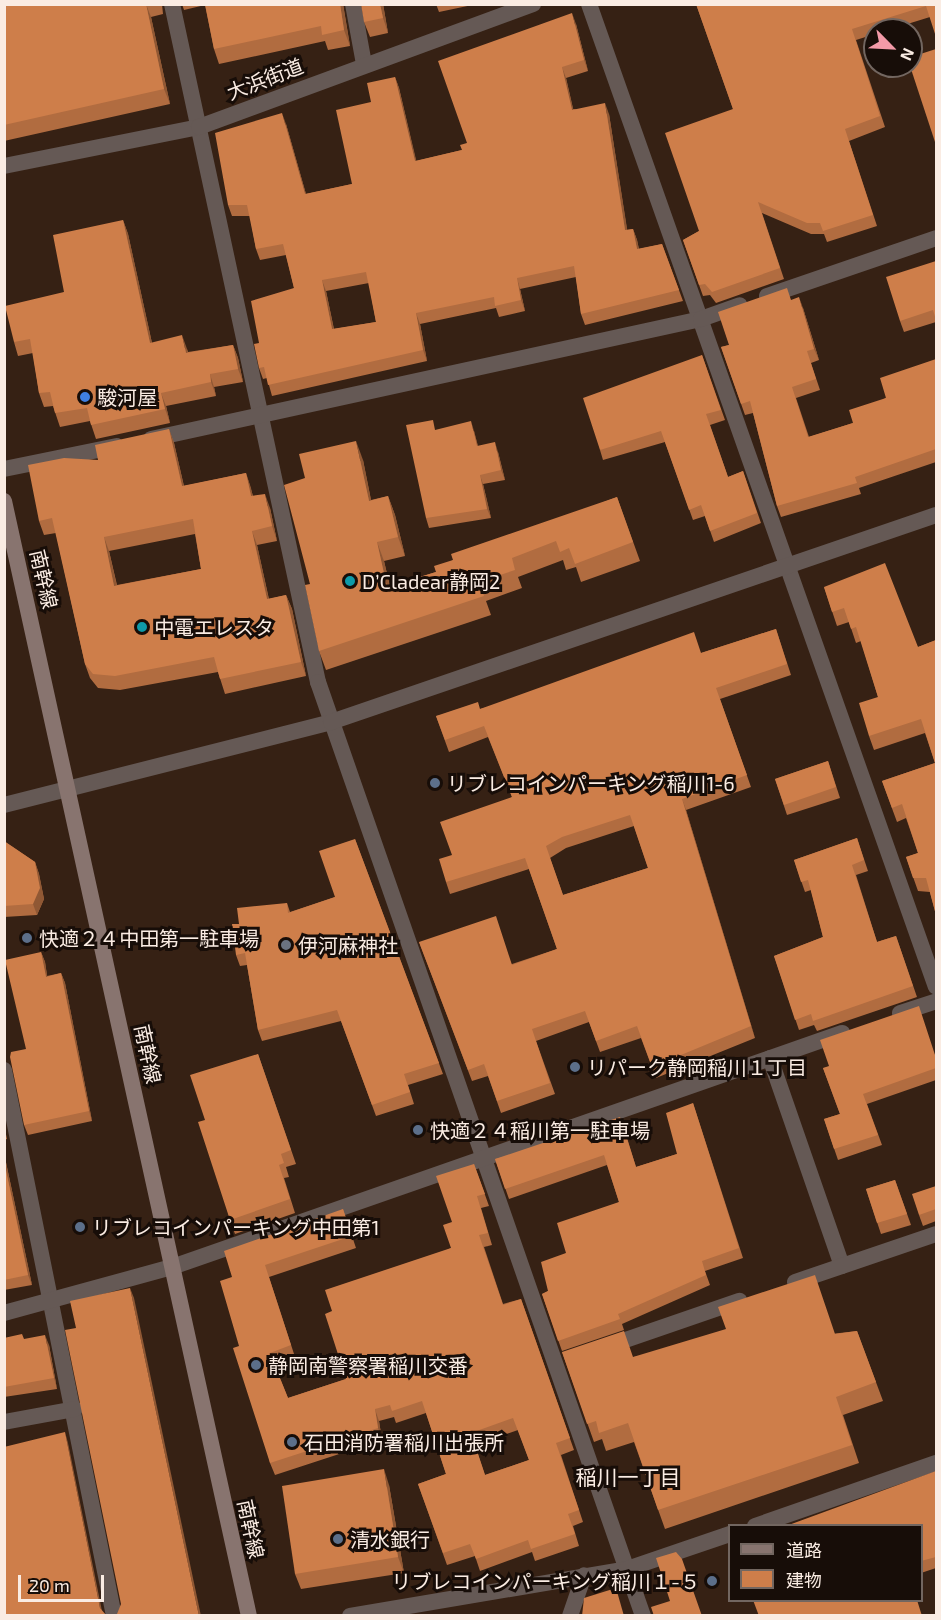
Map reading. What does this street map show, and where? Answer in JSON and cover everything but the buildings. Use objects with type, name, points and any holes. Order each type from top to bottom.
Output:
[{"type":"main road","name":"南幹線","points":[[4,501],[70,787],[249,1616]]},
{"type":"street","points":[[172,4],[257,416],[331,722],[643,1616]]},
{"type":"street","points":[[353,4],[364,64]]},
{"type":"street","name":"大浜街道","points":[[4,166],[199,127],[364,64],[533,4]]},
{"type":"street","points":[[589,4],[701,319],[785,566],[936,987]]},
{"type":"street","points":[[4,470],[701,319],[936,238]]},
{"type":"street","points":[[4,805],[331,722],[936,515]]},
{"type":"street","points":[[881,1020],[936,1001]]},
{"type":"street","points":[[4,1313],[54,1302],[172,1267],[859,1028]]},
{"type":"street","points":[[770,1058],[842,1266]]},
{"type":"street","points":[[4,1070],[54,1302],[114,1616]]},
{"type":"street","points":[[776,1289],[936,1233]]},
{"type":"street","points":[[556,1364],[754,1296]]},
{"type":"street","points":[[4,1422],[75,1409]]},
{"type":"street","points":[[761,1524],[936,1463]]},
{"type":"street","points":[[350,1616],[627,1569],[728,1534]]},
{"type":"street","points":[[570,1616],[584,1575]]},
{"type":"place","name":"駿河屋","points":[[85,397]]},
{"type":"place","name":"D’Cladear静岡2","points":[[350,581]]},
{"type":"place","name":"中電エレスタ","points":[[142,627]]},
{"type":"place","name":"リブレコインパーキング稲川1-6","points":[[435,783]]},
{"type":"place","name":"快適２４中田第一駐車場","points":[[27,938]]},
{"type":"place","name":"伊河麻神社","points":[[286,945]]},
{"type":"place","name":"リパーク静岡稲川１丁目","points":[[575,1067]]},
{"type":"place","name":"快適２４稲川第一駐車場","points":[[418,1130]]},
{"type":"place","name":"リブレコインパーキング中田第1","points":[[80,1227]]},
{"type":"place","name":"静岡南警察署稲川交番","points":[[256,1365]]},
{"type":"place","name":"石田消防署稲川出張所","points":[[292,1442]]},
{"type":"place","name":"清水銀行","points":[[338,1539]]},
{"type":"place","name":"リブレコインパーキング稲川１-５","points":[[712,1581]]},
{"type":"district","name":"稲川一丁目","points":[[628,1477]]}]
